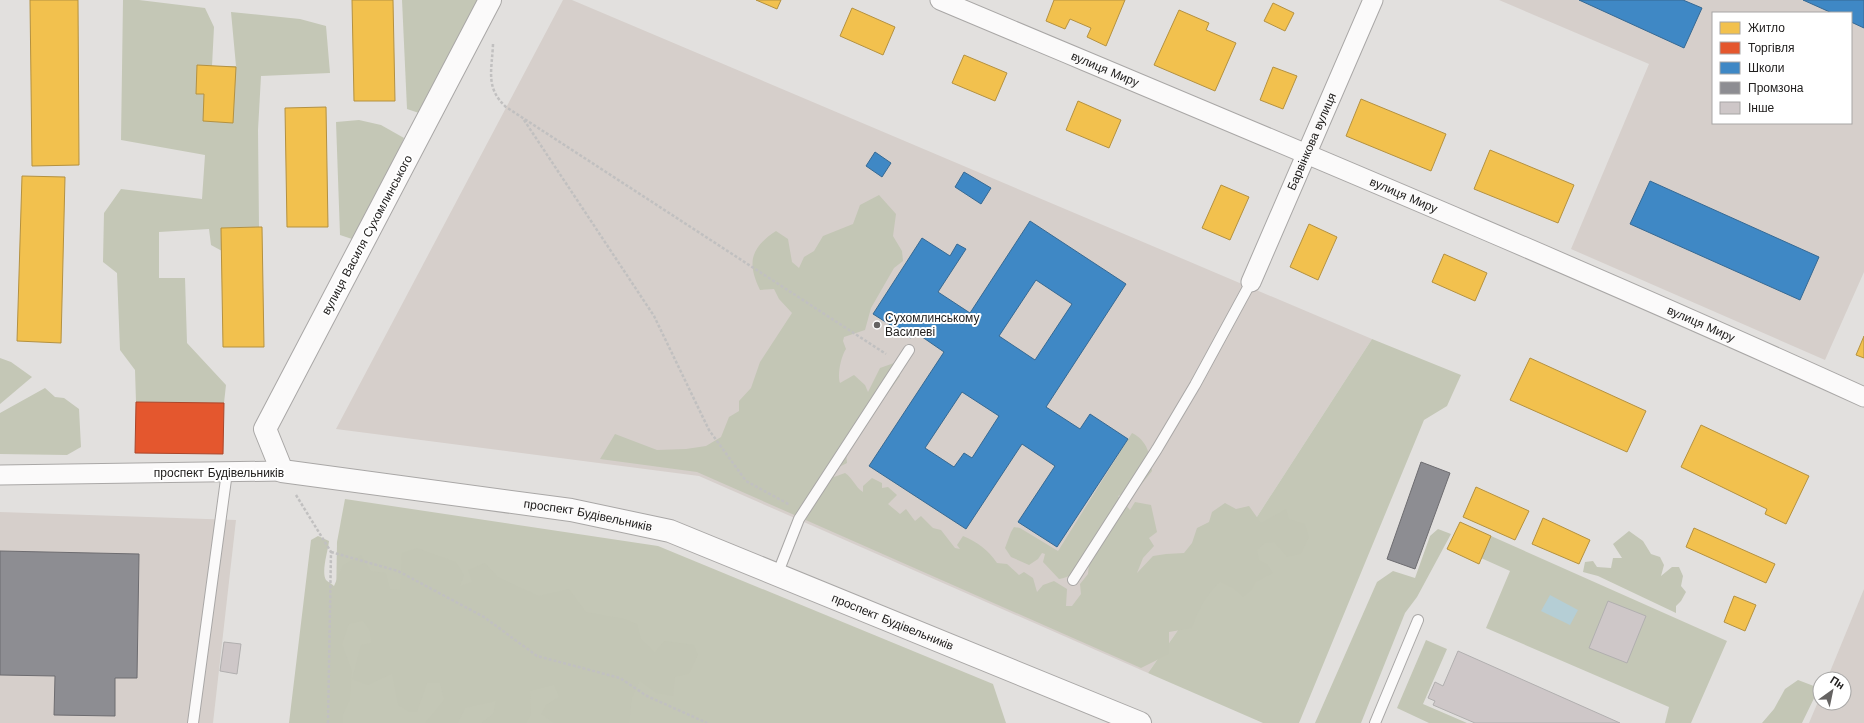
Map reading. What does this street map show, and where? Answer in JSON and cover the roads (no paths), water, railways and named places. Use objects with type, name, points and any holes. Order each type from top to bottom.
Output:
[{"type":"street","name":"вулиця Василя Сухомлинського","points":[[282,471],[265,429],[490,0]]},
{"type":"street","name":"вулиця Миру","points":[[940,0],[1306,154],[1745,343],[1864,397]]},
{"type":"street","name":"Барвінкова вулиця","points":[[1251,282],[1372,0]]},
{"type":"street","name":"проспект Будівельників","points":[[0,475],[282,471],[571,510],[670,531],[778,575],[1111,717],[1140,723]]},
{"type":"lane","points":[[1073,580],[1157,449],[1195,385],[1251,282]]},
{"type":"lane","points":[[778,575],[803,512],[909,350]]},
{"type":"lane","points":[[193,723],[227,472]]},
{"type":"lane","points":[[1375,723],[1418,620]]},
{"type":"water","points":[[1550,595],[1578,610],[1570,625],[1541,611]]},
{"type":"place","name":"Сухомлинському Василеві","points":[[877,325]]}]
